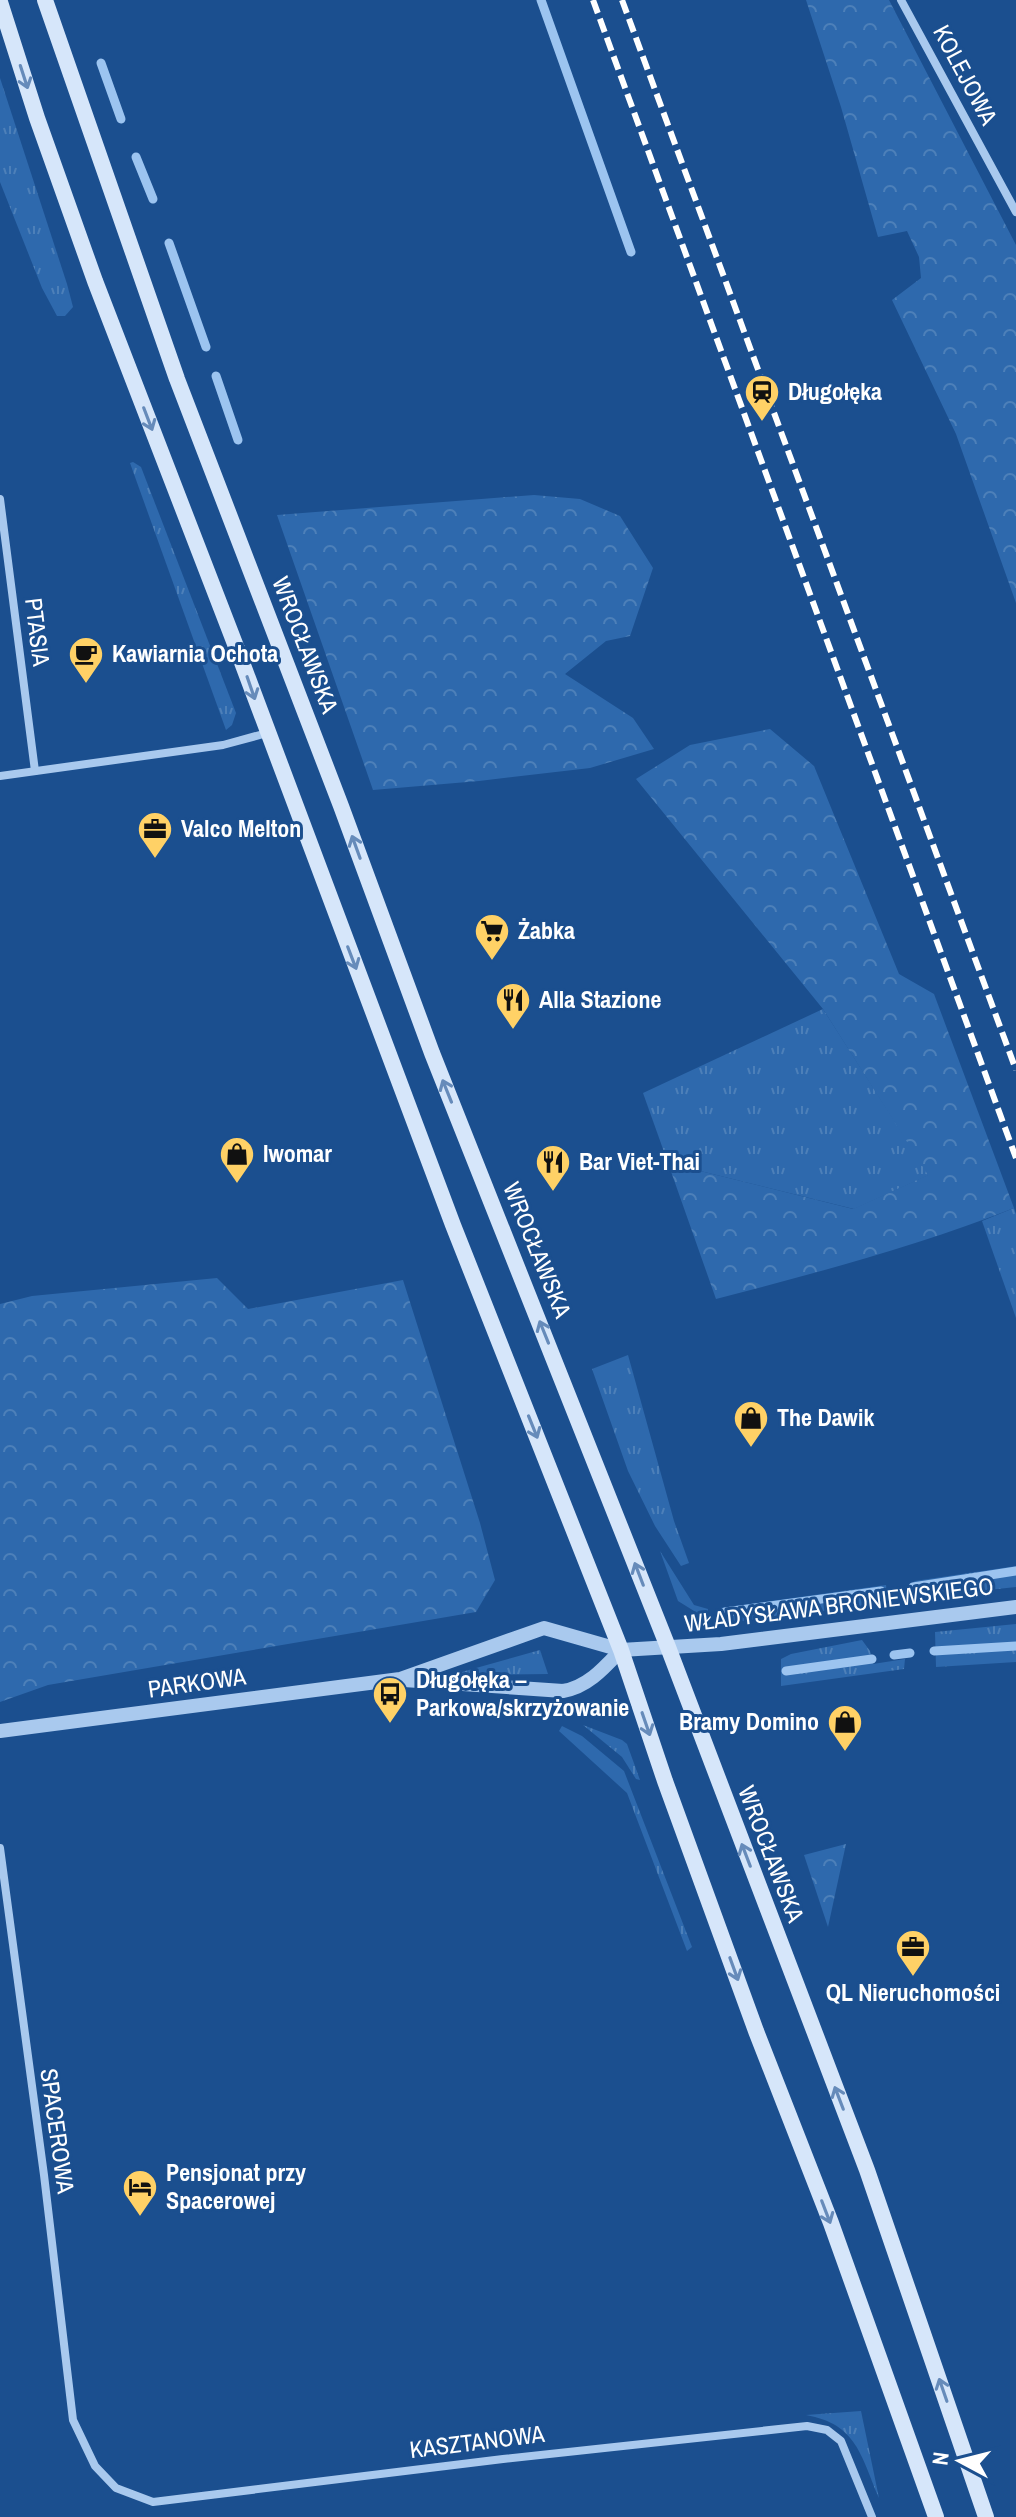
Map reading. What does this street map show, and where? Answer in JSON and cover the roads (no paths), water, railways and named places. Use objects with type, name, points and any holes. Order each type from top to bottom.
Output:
[{"type":"main road","name":"WROCŁAWSKA","points":[[45,0],[177,379],[432,1053],[668,1647],[867,2170],[986,2517]]},
{"type":"main road","points":[[0,2],[95,281],[453,1225],[621,1650],[665,1781],[756,2031],[831,2223],[936,2517]]},
{"type":"street","name":"KOLEJOWA","points":[[901,0],[1016,212]]},
{"type":"street","name":"PTASIA","points":[[0,499],[35,771]]},
{"type":"street","points":[[0,776],[223,745],[267,733]]},
{"type":"street","name":"WŁADYSŁAWA BRONIEWSKIEGO","points":[[668,1647],[721,1644],[1016,1607]]},
{"type":"street","name":"PARKOWA","points":[[400,1679],[544,1628],[621,1650],[668,1647]]},
{"type":"street","name":"PARKOWA","points":[[0,1731],[400,1679],[563,1691],[574,1689],[596,1676],[621,1650]]},
{"type":"street","name":"SPACEROWA","points":[[0,1848],[73,2420]]},
{"type":"street","name":"KASZTANOWA","points":[[73,2420],[95,2466],[116,2488],[153,2502],[807,2426],[827,2430],[841,2441],[872,2517]]},
{"type":"waterway","points":[[541,0],[631,252]]},
{"type":"waterway","points":[[101,63],[121,119]]},
{"type":"waterway","points":[[136,157],[153,199]]},
{"type":"waterway","points":[[169,243],[206,347]]},
{"type":"waterway","points":[[216,376],[238,440]]},
{"type":"waterway","points":[[913,1587],[1016,1571]]},
{"type":"waterway","points":[[725,1612],[881,1591]]},
{"type":"waterway","points":[[934,1651],[1016,1646]]},
{"type":"waterway","points":[[894,1655],[910,1653]]},
{"type":"waterway","points":[[786,1671],[872,1659]]},
{"type":"railway","points":[[593,0],[1016,1158]]},
{"type":"railway","points":[[622,0],[1016,1070]]},
{"type":"place","name":"Długołęka","points":[[762,423]]},
{"type":"place","name":"Kawiarnia Ochota","points":[[86,685]]},
{"type":"place","name":"Valco Melton","points":[[155,860]]},
{"type":"place","name":"Żabka","points":[[492,962]]},
{"type":"place","name":"Alla Stazione","points":[[513,1031]]},
{"type":"place","name":"Iwomar","points":[[237,1185]]},
{"type":"place","name":"Bar Viet-Thai","points":[[553,1193]]},
{"type":"place","name":"The Dawik","points":[[751,1449]]},
{"type":"place","name":"Długołęka – Parkowa/skrzyżowanie","points":[[390,1725]]},
{"type":"place","name":"Bramy Domino","points":[[845,1753]]},
{"type":"place","name":"QL Nieruchomości","points":[[913,1978]]},
{"type":"place","name":"Pensjonat przy Spacerowej","points":[[140,2218]]}]
